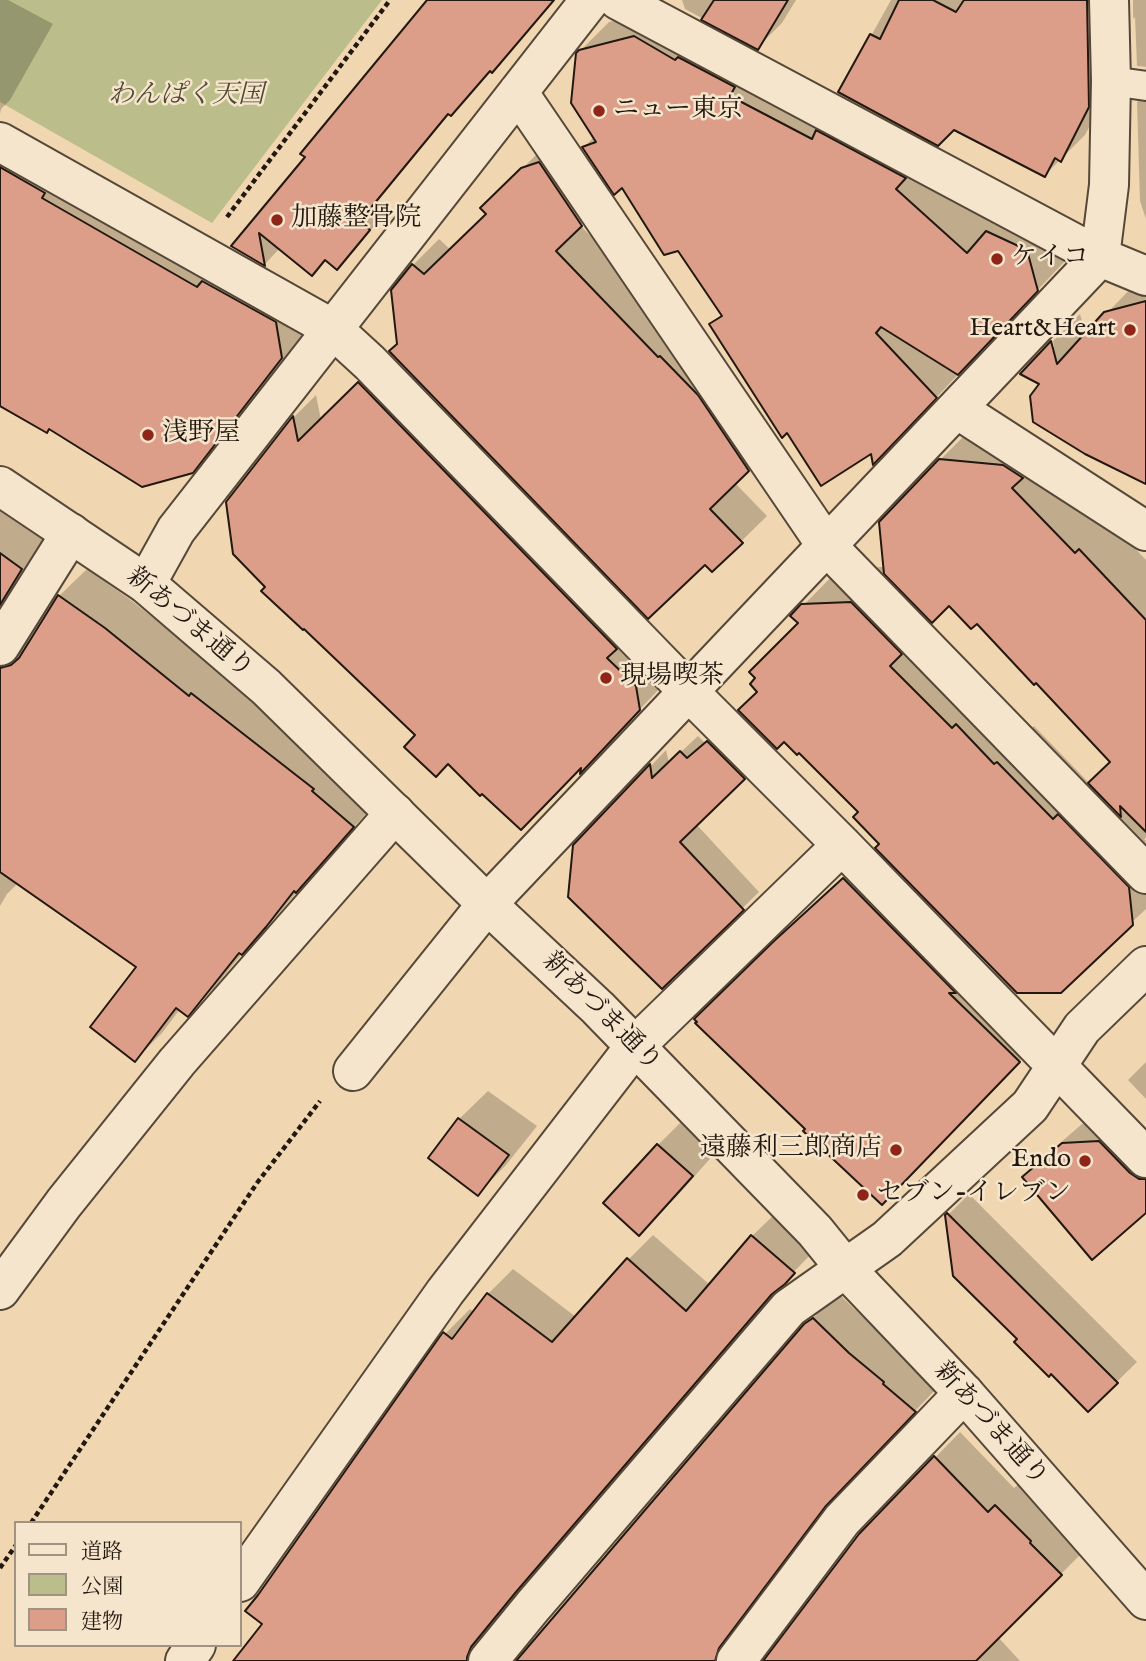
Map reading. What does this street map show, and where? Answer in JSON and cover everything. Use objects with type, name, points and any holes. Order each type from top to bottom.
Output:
[{"type":"street","points":[[146,584],[176,530],[590,0]]},
{"type":"street","points":[[618,0],[1100,257],[1146,276]]},
{"type":"street","points":[[353,1071],[487,904],[1100,257],[1109,185],[1128,83],[1108,0]]},
{"type":"street","points":[[518,92],[826,545],[1146,874]]},
{"type":"street","points":[[0,142],[333,329],[380,373],[1146,1158]]},
{"type":"street","points":[[957,409],[1146,531]]},
{"type":"street","name":"新あづま通り","points":[[0,486],[146,584],[266,687],[487,904],[598,1008],[814,1231],[845,1268],[964,1393],[1146,1600]]},
{"type":"street","points":[[0,646],[71,533]]},
{"type":"street","points":[[0,1290],[64,1203],[177,1062],[395,813]]},
{"type":"street","points":[[242,1578],[445,1292],[635,1046],[842,845]]},
{"type":"street","points":[[488,1661],[789,1308],[887,1239],[1030,1106],[1083,1028],[1146,966]]},
{"type":"street","points":[[736,1661],[842,1520],[964,1393]]},
{"type":"path","points":[[197,253],[390,0]]},
{"type":"path","points":[[32,1521],[257,1183],[347,1065],[353,1071]]},
{"type":"path","points":[[0,1569],[14,1548]]},
{"type":"green space","name":"わんぱく天国","points":[[0,0],[382,0],[212,223],[0,102]]},
{"type":"building","points":[[427,0],[554,0],[492,73],[490,71],[451,116],[448,114],[360,221],[370,230],[337,270],[325,260],[312,276],[259,233],[265,266],[231,246],[305,157],[300,154]]},
{"type":"building","points":[[714,0],[788,0],[758,50],[701,20]]},
{"type":"building","points":[[899,0],[933,0],[956,12],[964,0],[1087,0],[1089,107],[1061,162],[1055,158],[1045,177],[954,130],[938,146],[838,92],[870,34],[880,39]]},
{"type":"building","points":[[634,36],[675,60],[678,57],[735,87],[730,96],[812,139],[816,130],[906,178],[896,189],[967,253],[986,231],[1027,250],[1038,291],[958,375],[881,327],[876,333],[937,398],[873,465],[871,454],[821,486],[787,433],[782,438],[709,324],[722,316],[678,251],[664,255],[622,188],[614,195],[582,147],[596,142],[571,103],[576,53]]},
{"type":"building","points":[[539,162],[582,226],[556,251],[698,395],[749,471],[710,509],[743,543],[712,572],[705,565],[648,619],[389,351],[397,344],[391,290],[412,264],[424,274],[486,214],[480,208],[521,168]]},
{"type":"building","points":[[0,167],[45,193],[42,198],[197,287],[202,281],[276,322],[282,358],[193,473],[142,487],[49,429],[47,433],[0,406]]},
{"type":"building","points":[[1146,301],[1146,484],[1085,454],[1033,422],[1030,396],[1039,384],[1020,374],[1051,341],[1057,364],[1104,312]]},
{"type":"building","points":[[358,382],[617,649],[607,658],[636,686],[640,710],[580,774],[581,768],[521,830],[482,794],[480,796],[448,764],[436,777],[404,747],[415,735],[261,591],[265,587],[233,554],[226,502],[293,416],[298,441]]},
{"type":"building","points":[[939,459],[1003,465],[1023,478],[1012,488],[1075,553],[1079,549],[1146,620],[1146,832],[1120,806],[1121,817],[1088,783],[1110,762],[977,624],[971,629],[949,606],[932,623],[884,574],[879,522]]},
{"type":"building","points":[[0,553],[22,569],[0,605]]},
{"type":"building","points":[[58,595],[105,628],[189,696],[191,693],[314,789],[312,791],[354,827],[296,893],[294,891],[242,955],[239,953],[188,1017],[176,1008],[135,1062],[90,1027],[136,967],[0,872],[0,668],[11,665],[19,658]]},
{"type":"building","points":[[851,602],[902,654],[890,666],[952,728],[956,724],[994,764],[997,762],[1053,819],[1058,814],[1129,887],[1133,925],[1061,993],[1017,993],[875,848],[879,844],[853,817],[858,812],[799,753],[797,755],[784,742],[777,749],[738,710],[757,692],[750,684],[755,678],[749,672],[798,623],[790,616],[801,604]]},
{"type":"building","points":[[707,741],[745,779],[680,842],[744,910],[662,989],[568,897],[573,845],[650,764],[652,778],[680,751],[687,758]]},
{"type":"building","points":[[843,878],[956,993],[949,993],[1020,1062],[882,1205],[803,1131],[805,1129],[695,1023],[697,1022],[694,1019]]},
{"type":"building","points":[[458,1118],[509,1155],[478,1196],[428,1158]]},
{"type":"building","points":[[1099,1141],[1130,1173],[1139,1179],[1146,1179],[1146,1213],[1092,1260],[1022,1177],[1062,1143]]},
{"type":"building","points":[[657,1144],[693,1176],[639,1236],[603,1203]]},
{"type":"building","points":[[947,1213],[1118,1383],[1088,1412],[1051,1374],[1049,1377],[1014,1342],[1017,1339],[953,1276],[945,1215]]},
{"type":"building","points":[[751,1235],[795,1273],[772,1294],[516,1592],[471,1647],[467,1661],[233,1661],[262,1624],[245,1611],[443,1332],[452,1339],[487,1293],[552,1342],[627,1258],[686,1311]]},
{"type":"building","points":[[813,1318],[916,1412],[825,1507],[719,1648],[715,1661],[516,1661],[804,1324]]},
{"type":"building","points":[[934,1456],[988,1512],[995,1505],[1062,1575],[976,1661],[763,1661],[859,1534]]},
{"type":"place","name":"ニュー東京","points":[[599,111]]},
{"type":"place","name":"加藤整骨院","points":[[277,220]]},
{"type":"place","name":"ケイコ","points":[[997,259]]},
{"type":"place","name":"Heart&Heart","points":[[1130,330]]},
{"type":"place","name":"浅野屋","points":[[148,435]]},
{"type":"place","name":"現場喫茶","points":[[606,678]]},
{"type":"place","name":"遠藤利三郎商店","points":[[896,1150]]},
{"type":"place","name":"Endo","points":[[1085,1161]]},
{"type":"place","name":"セブン-イレブン","points":[[863,1195]]}]
